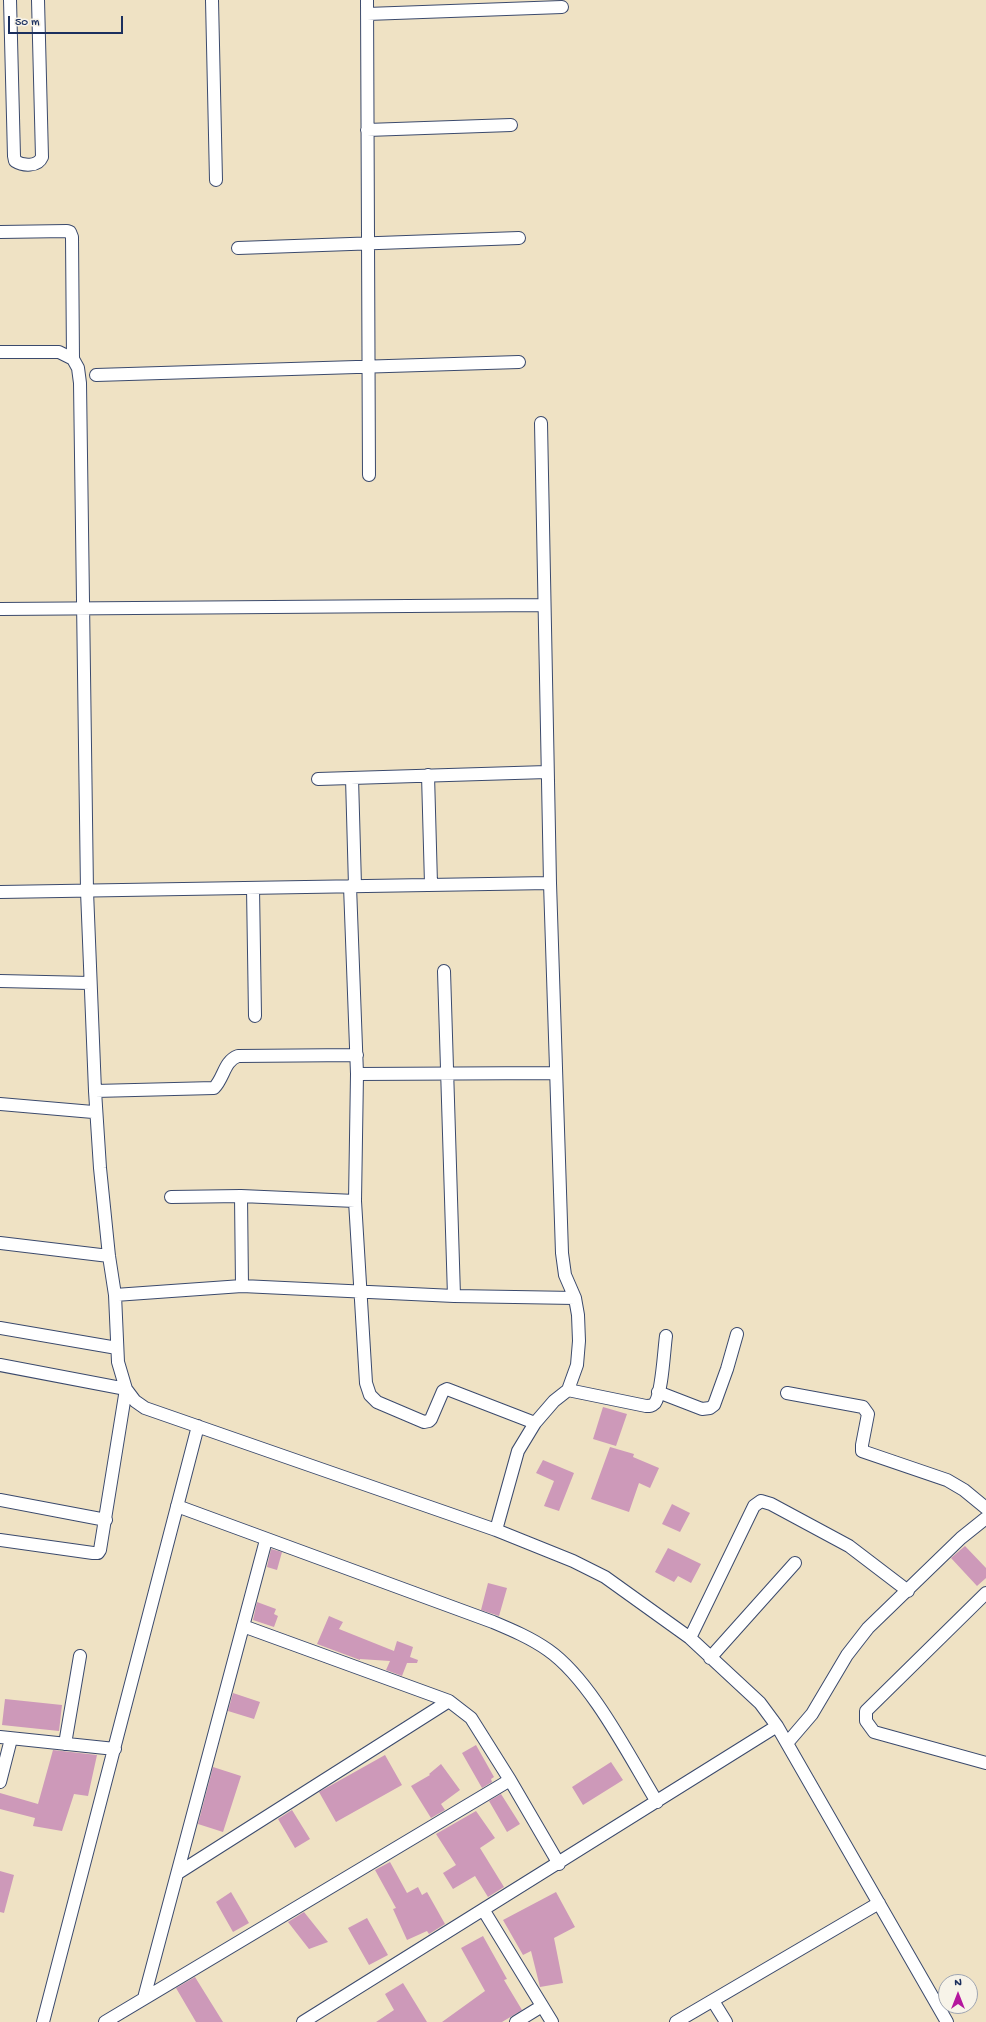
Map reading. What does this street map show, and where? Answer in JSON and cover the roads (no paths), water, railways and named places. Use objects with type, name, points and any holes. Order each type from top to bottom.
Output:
[{"type":"street","points":[[10,0],[14,156],[16,161],[27,165],[35,163],[42,157],[38,0]]},
{"type":"street","points":[[212,0],[216,180]]},
{"type":"street","points":[[367,0],[369,475]]},
{"type":"street","points":[[367,14],[562,7]]},
{"type":"street","points":[[367,130],[511,125]]},
{"type":"street","points":[[0,232],[70,232],[73,359],[78,368],[80,383],[87,891],[95,1091],[109,1256],[115,1295],[118,1362],[126,1389],[135,1401],[145,1408],[496,1530],[573,1561],[605,1577],[690,1638],[760,1703],[788,1742],[948,2022]]},
{"type":"street","points":[[238,248],[518,238]]},
{"type":"street","points":[[0,352],[59,352],[73,359]]},
{"type":"street","points":[[96,375],[368,368],[518,362]]},
{"type":"street","points":[[496,1530],[518,1451],[535,1423],[554,1401],[568,1390],[577,1366],[579,1342],[575,1298],[566,1275],[562,1254],[547,772],[541,423]]},
{"type":"street","points":[[0,610],[82,607],[544,605]]},
{"type":"street","points":[[318,779],[547,772]]},
{"type":"street","points":[[428,775],[432,884]]},
{"type":"street","points":[[352,778],[352,886],[357,1055],[355,1201],[366,1383],[370,1395],[377,1402],[424,1422],[429,1421],[432,1418],[442,1391],[447,1389],[535,1423]]},
{"type":"street","points":[[0,892],[550,883]]},
{"type":"street","points":[[253,888],[255,1016]]},
{"type":"street","points":[[444,971],[454,1296]]},
{"type":"street","points":[[0,981],[90,983]]},
{"type":"street","points":[[95,1091],[214,1088],[220,1083],[228,1063],[232,1058],[238,1056],[357,1055]]},
{"type":"street","points":[[357,1074],[556,1073]]},
{"type":"street","points":[[0,1104],[94,1112]]},
{"type":"street","points":[[171,1197],[241,1196],[355,1201]]},
{"type":"street","points":[[241,1196],[242,1286]]},
{"type":"street","points":[[0,1243],[109,1256]]},
{"type":"street","points":[[115,1295],[242,1286],[454,1296],[575,1298]]},
{"type":"street","points":[[0,1328],[117,1348]]},
{"type":"street","points":[[658,1392],[702,1409],[710,1408],[714,1405],[727,1369],[737,1334]]},
{"type":"street","points":[[568,1390],[652,1406],[655,1403],[658,1392],[666,1336]]},
{"type":"street","points":[[0,1365],[126,1389]]},
{"type":"street","points":[[0,1540],[98,1553],[100,1550],[106,1520],[126,1389]]},
{"type":"street","points":[[786,1393],[863,1407],[868,1414],[862,1451],[947,1480],[964,1490],[986,1508]]},
{"type":"street","points":[[43,2022],[198,1426]]},
{"type":"street","points":[[0,1500],[106,1520]]},
{"type":"street","points":[[690,1638],[754,1506],[761,1501],[771,1504],[849,1546],[908,1591]]},
{"type":"street","points":[[177,1506],[266,1540],[493,1622],[522,1635],[548,1650],[573,1673],[604,1714],[657,1802]]},
{"type":"street","points":[[788,1742],[812,1714],[847,1655],[868,1628],[908,1591],[961,1538],[986,1518]]},
{"type":"street","points":[[144,1998],[266,1540]]},
{"type":"street","points":[[710,1658],[795,1563]]},
{"type":"street","points":[[986,1593],[866,1711],[866,1720],[874,1732],[986,1763]]},
{"type":"street","points":[[243,1626],[449,1701],[461,1708],[471,1718],[510,1780],[559,1864]]},
{"type":"street","points":[[65,1744],[80,1656]]},
{"type":"street","points":[[178,1873],[449,1701]]},
{"type":"street","points":[[303,2022],[559,1864],[777,1726]]},
{"type":"street","points":[[0,1782],[6,1738],[115,1749]]},
{"type":"street","points":[[105,2022],[510,1780]]},
{"type":"street","points":[[676,2022],[879,1903]]},
{"type":"street","points":[[484,1910],[552,2022]]},
{"type":"street","points":[[712,2001],[726,2022]]},
{"type":"street","points":[[516,2022],[542,2006]]}]
